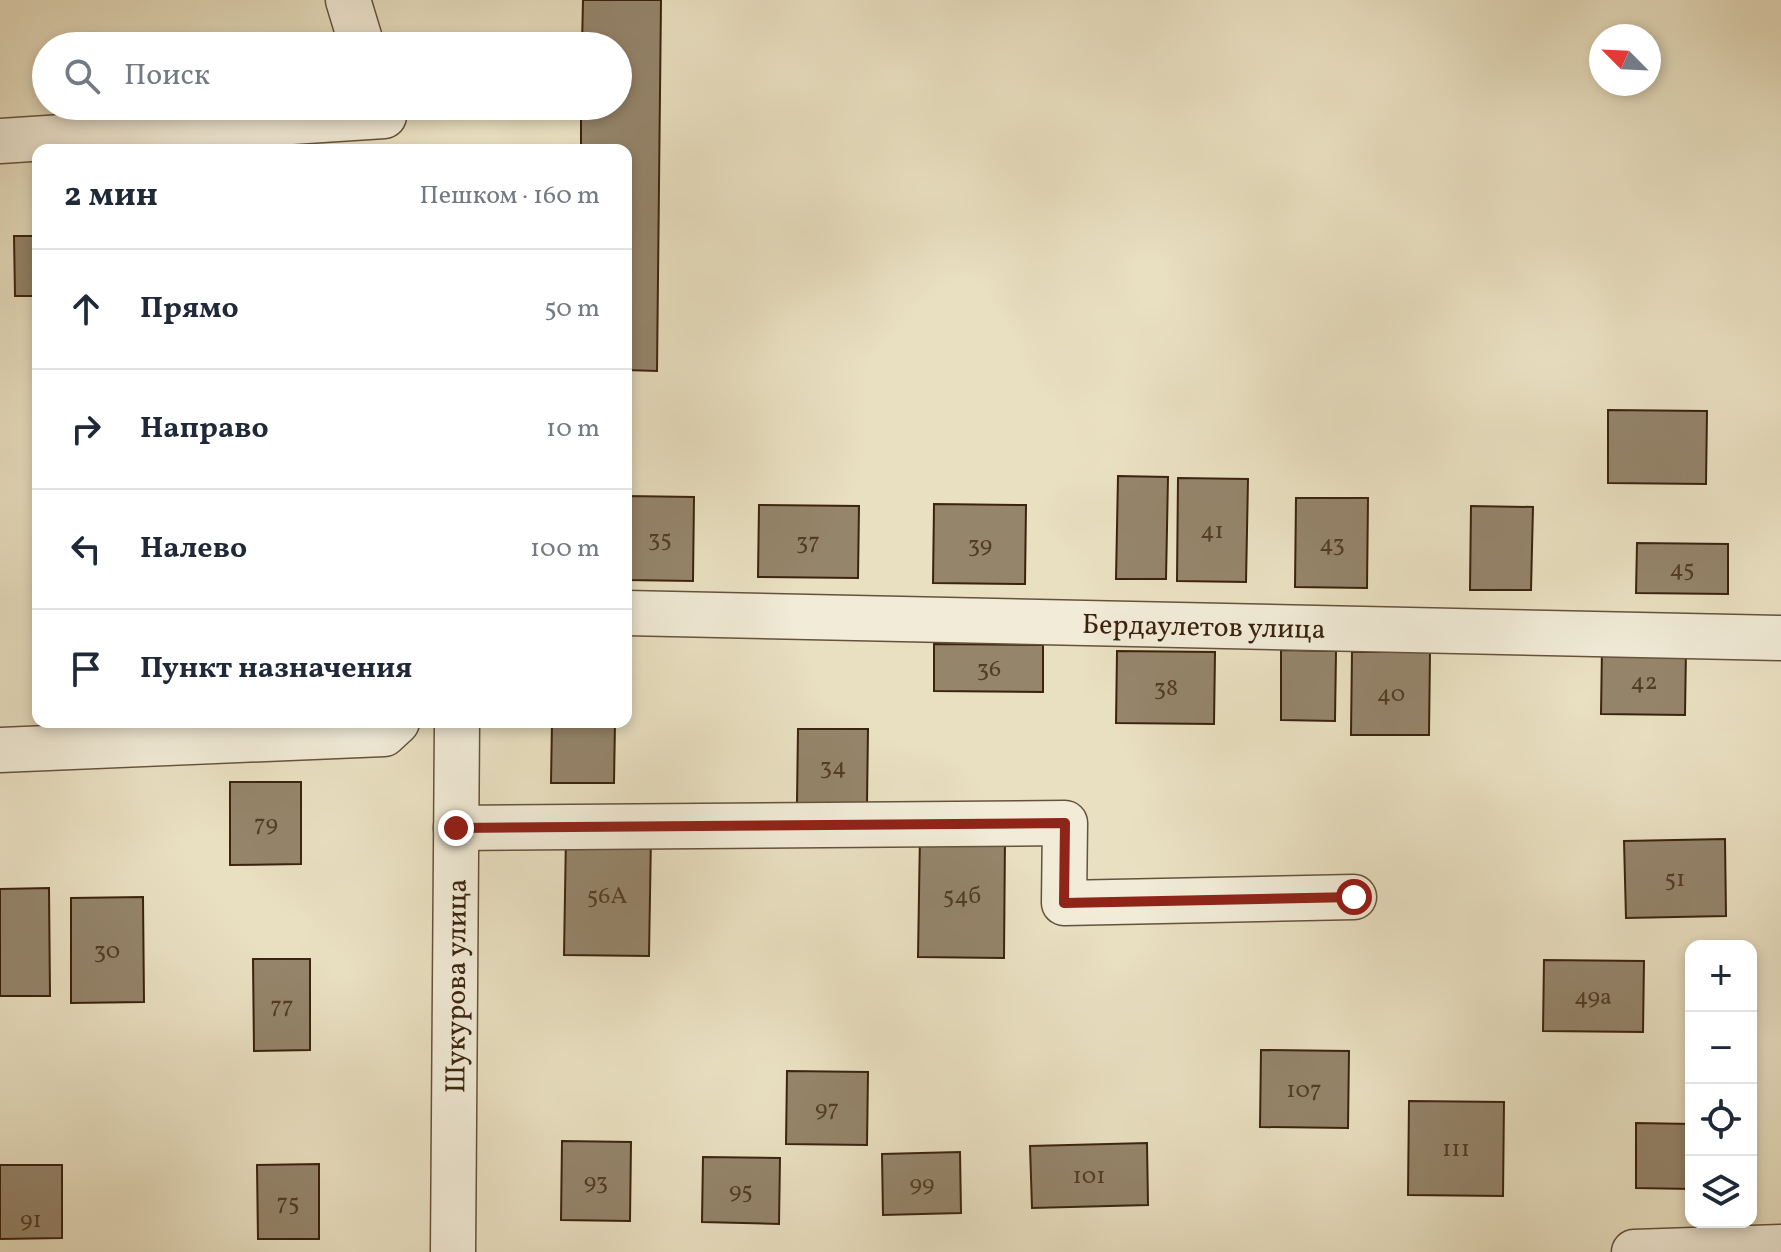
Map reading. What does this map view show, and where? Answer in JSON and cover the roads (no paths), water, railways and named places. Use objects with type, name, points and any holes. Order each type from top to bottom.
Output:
[{"type":"street","points":[[348,0],[358,32]]},
{"type":"street","points":[[0,141],[386,124]]},
{"type":"street","name":"Бердаулетов улица","points":[[632,613],[1781,638]]},
{"type":"street","points":[[0,750],[384,734],[390,728]]},
{"type":"street","name":"Шукурова улица","points":[[453,1252],[457,728]]},
{"type":"street","points":[[456,828],[1065,823],[1064,903],[1354,897]]},
{"type":"street","points":[[1634,1252],[1781,1247]]}]
